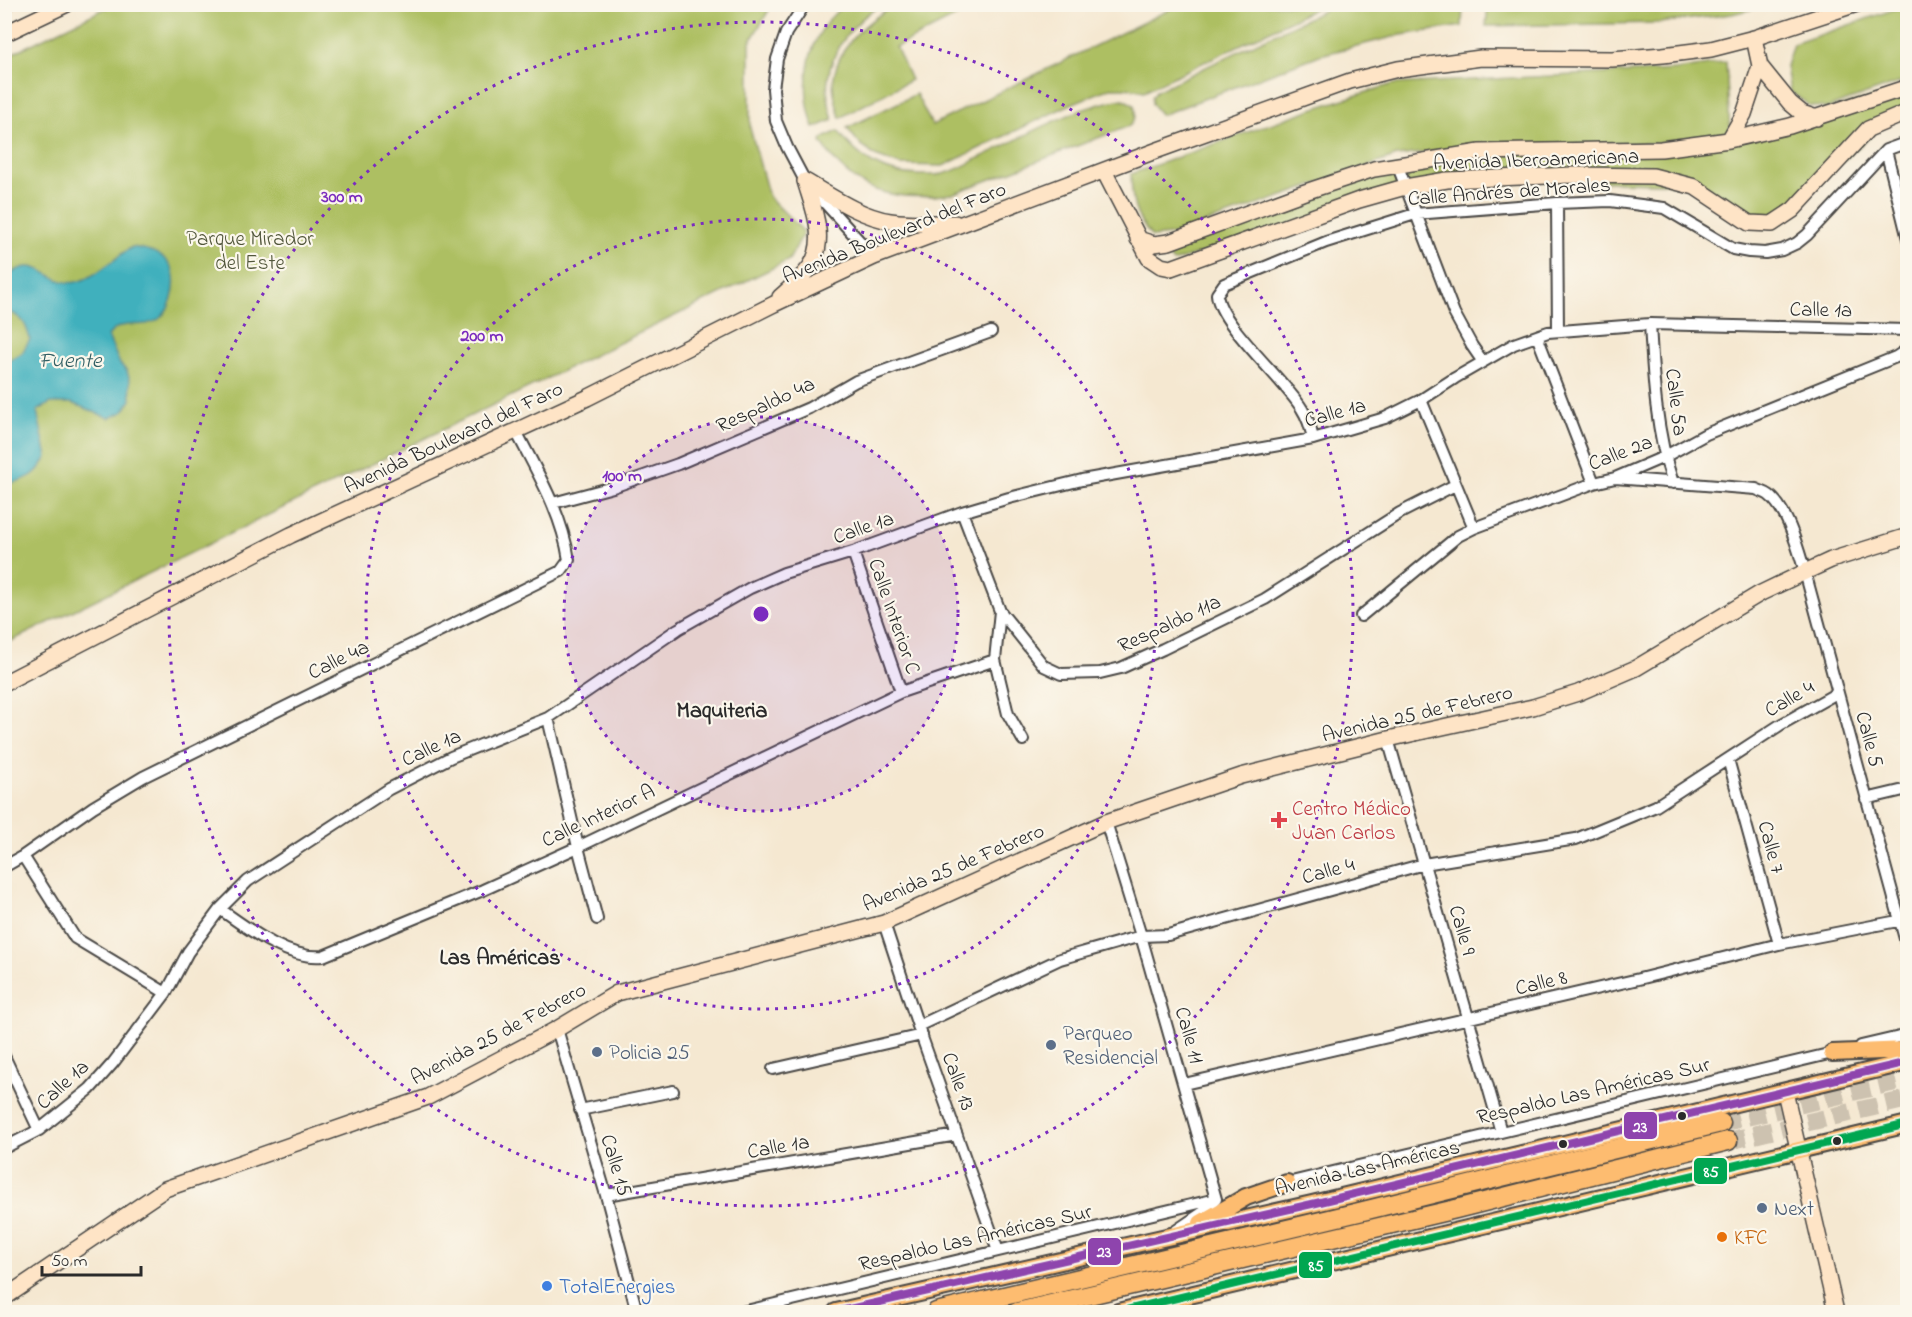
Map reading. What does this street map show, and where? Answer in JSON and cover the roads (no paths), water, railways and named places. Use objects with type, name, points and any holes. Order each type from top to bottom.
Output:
[{"type":"highway","points":[[936,1312],[1370,1210],[1721,1123]]},
{"type":"highway","points":[[1017,1312],[1467,1206],[1728,1141]]},
{"type":"main road","points":[[1832,1053],[1908,1050]]},
{"type":"main road","name":"Avenida Las Américas","points":[[836,1312],[1323,1201],[1908,1062]]},
{"type":"main road","points":[[1128,1311],[1908,1124]]},
{"type":"main road","points":[[1168,1236],[1208,1220],[1246,1197],[1287,1183]]},
{"type":"street","points":[[4,34],[67,4]]},
{"type":"street","points":[[774,304],[810,267],[818,250],[819,231],[805,181],[776,121],[773,88],[777,59],[786,33],[805,4]]},
{"type":"street","name":"Avenida Boulevard del Faro","points":[[4,683],[291,535],[516,431],[874,257],[1104,171],[1350,81],[1398,69],[1481,58],[1612,59],[1711,49],[1754,38],[1857,4]]},
{"type":"street","points":[[1754,38],[1760,66],[1790,103],[1802,113],[1817,118]]},
{"type":"street","points":[[1729,140],[1743,114],[1760,66]]},
{"type":"street","name":"Avenida Iberoamericana","points":[[1138,239],[1154,244],[1169,242],[1374,169],[1480,152],[1661,149],[1729,140],[1790,126],[1908,87]]},
{"type":"street","name":"Avenida Iberoamericana","points":[[1104,171],[1149,258],[1161,266],[1172,268],[1359,200],[1405,187],[1447,180],[1572,175],[1653,176],[1695,187],[1749,223],[1772,224],[1793,210],[1858,136],[1868,129],[1908,112]]},
{"type":"street","name":"Calle Andrés de Morales","points":[[1313,439],[1303,410],[1238,333],[1218,301],[1218,290],[1229,282],[1326,242],[1415,214],[1557,203],[1610,201],[1664,208],[1733,249],[1765,253],[1782,250],[1802,239],[1886,150],[1908,142]]},
{"type":"street","points":[[1886,150],[1908,239]]},
{"type":"street","points":[[1397,165],[1454,313],[1483,362]]},
{"type":"street","points":[[805,181],[863,213],[888,221],[967,222]]},
{"type":"street","points":[[805,181],[874,257]]},
{"type":"street","points":[[1557,203],[1558,331]]},
{"type":"street","name":"Calle 1a","points":[[4,1148],[39,1130],[90,1089],[113,1063],[166,993],[188,952],[220,909],[248,881],[389,789],[451,757],[548,718],[678,629],[750,588],[784,573],[853,552],[962,512],[1082,480],[1313,439],[1386,418],[1421,400],[1514,344],[1558,331],[1650,324],[1908,330]]},
{"type":"street","name":"Calle 5a","points":[[1650,324],[1664,457],[1673,483]]},
{"type":"street","name":"Respaldo 4a","points":[[553,503],[612,487],[678,464],[809,408],[856,381],[991,332]]},
{"type":"street","points":[[1537,336],[1594,483]]},
{"type":"street","name":"Calle 2a","points":[[1361,616],[1458,536],[1474,528],[1594,483],[1616,478],[1664,457],[1706,434],[1896,357],[1908,349]]},
{"type":"street","points":[[1421,400],[1474,528]]},
{"type":"street","name":"Calle 4a","points":[[4,867],[93,807],[143,777],[561,571],[568,560],[567,550],[553,503],[516,431]]},
{"type":"street","points":[[1616,478],[1755,489],[1768,494],[1780,507],[1795,540],[1805,572]]},
{"type":"street","name":"Respaldo 11a","points":[[962,512],[1000,611],[1044,666],[1060,674],[1100,673],[1120,668],[1163,649],[1265,598],[1400,513],[1455,485]]},
{"type":"street","name":"Avenida 25 de Febrero","points":[[4,1298],[165,1189],[428,1097],[557,1029],[617,993],[884,923],[1106,822],[1241,776],[1388,739],[1533,707],[1578,693],[1636,668],[1761,593],[1805,572],[1831,560],[1908,536]]},
{"type":"street","name":"Calle Interior C","points":[[853,552],[900,692]]},
{"type":"street","name":"Calle 5","points":[[1805,572],[1866,799],[1904,920],[1908,950]]},
{"type":"street","points":[[1000,611],[995,660],[1008,714],[1023,740]]},
{"type":"street","name":"Calle Interior A","points":[[220,909],[260,937],[311,958],[323,956],[578,848],[900,692],[995,660]]},
{"type":"street","name":"Calle 4","points":[[773,1069],[920,1031],[1060,959],[1141,936],[1168,935],[1424,864],[1576,839],[1656,806],[1780,724],[1837,693]]},
{"type":"street","points":[[548,718],[597,919]]},
{"type":"street","name":"Calle 9","points":[[1388,739],[1501,1132]]},
{"type":"street","name":"Calle 7","points":[[1728,759],[1779,944]]},
{"type":"street","points":[[1866,799],[1908,789]]},
{"type":"street","name":"Calle 11","points":[[1106,822],[1216,1199]]},
{"type":"street","points":[[23,856],[75,938],[166,993]]},
{"type":"street","name":"Calle 8","points":[[1184,1084],[1779,944],[1904,920]]},
{"type":"street","name":"Calle 13","points":[[884,923],[998,1251]]},
{"type":"street","name":"Calle 15","points":[[557,1029],[606,1195],[637,1312]]},
{"type":"street","name":"Respaldo Las Américas Sur","points":[[1287,1183],[1908,1035]]},
{"type":"street","points":[[4,1056],[39,1130]]},
{"type":"street","points":[[580,1110],[673,1091]]},
{"type":"street","points":[[1785,1092],[1836,1312]]},
{"type":"street","name":"Calle 1a","points":[[606,1195],[957,1135]]},
{"type":"street","points":[[1168,1236],[1205,1211],[1216,1199]]},
{"type":"street","name":"Respaldo Las Américas Sur","points":[[742,1312],[1216,1199]]},
{"type":"water","name":"Fuente","points":[[132,247],[154,252],[166,260],[173,273],[174,290],[169,307],[159,319],[146,324],[120,327],[108,336],[120,364],[127,371],[131,400],[123,412],[109,418],[72,403],[51,403],[37,411],[47,457],[40,468],[29,477],[12,483],[5,480],[5,363],[22,353],[30,339],[22,320],[5,309],[4,288],[7,279],[15,271],[31,267],[60,280],[76,282],[98,272]]},
{"type":"tunnel","points":[[1721,1123],[1908,1079]]},
{"type":"tunnel","points":[[1728,1141],[1908,1099]]},
{"type":"place","name":"Centro Médico Juan Carlos","points":[[1279,820]]},
{"type":"place","name":"Parqueo Residencial","points":[[1051,1045]]},
{"type":"place","name":"Policia 25","points":[[597,1052]]},
{"type":"place","name":"Next","points":[[1762,1208]]},
{"type":"place","name":"KFC","points":[[1722,1237]]},
{"type":"place","name":"TotalEnergies","points":[[547,1286]]},
{"type":"district","name":"Maquiteria","points":[[722,709]]},
{"type":"district","name":"Las Américas","points":[[500,956]]},
{"type":"park label","name":"Parque Mirador del Este","points":[[250,250]]}]
